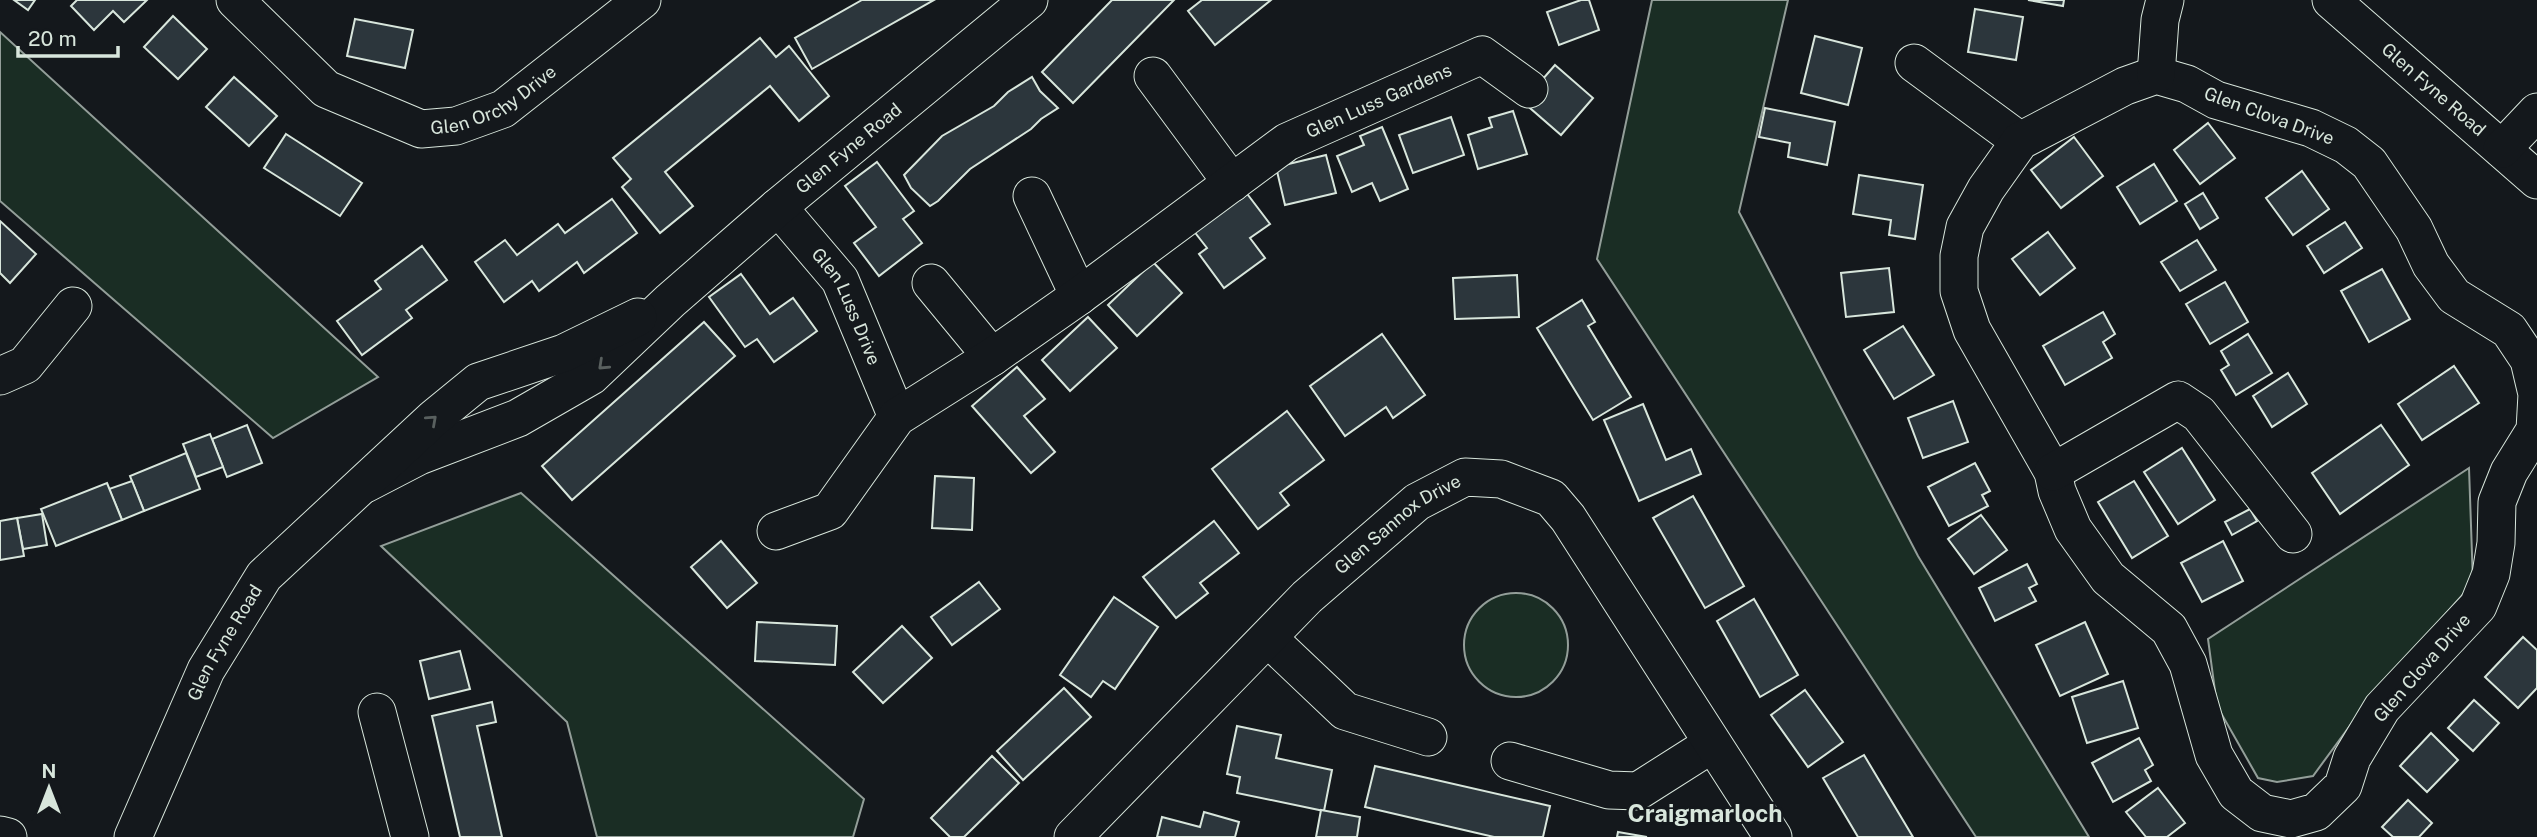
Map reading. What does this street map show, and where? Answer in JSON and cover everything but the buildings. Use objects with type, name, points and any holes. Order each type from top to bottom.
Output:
[{"type":"street","name":"Glen Orchy Drive","points":[[235,0],[326,89],[421,129],[456,126],[503,109],[642,0]]},
{"type":"street","name":"Glen Fyne Road","points":[[365,484],[419,456],[518,418],[591,376],[670,301],[778,207],[1029,0]]},
{"type":"street","points":[[2156,75],[2160,20],[2165,0]]},
{"type":"street","name":"Glen Fyne Road","points":[[2331,0],[2537,180]]},
{"type":"street","name":"Glen Luss Gardens","points":[[776,531],[830,511],[897,417],[992,357],[1079,296],[1287,142],[1482,55],[1529,89]]},
{"type":"street","points":[[1914,63],[2020,141]]},
{"type":"street","points":[[1153,75],[1232,183]]},
{"type":"street","name":"Glen Clova Drive","points":[[2156,75],[2187,84],[2216,100],[2311,128],[2346,145],[2369,163],[2414,229],[2431,265],[2454,296],[2509,330],[2529,360],[2537,394],[2535,430],[2509,472],[2497,502],[2493,563],[2478,606],[2382,708],[2352,758],[2343,786],[2316,812],[2291,819],[2262,813],[2236,793],[2214,755],[2188,664],[2169,629],[2108,578],[2073,529],[2057,491],[2053,472],[1972,330],[1959,291],[1959,256],[1965,227],[1986,189],[2020,141],[2125,86],[2156,75]]},
{"type":"street","points":[[2502,149],[2537,112]]},
{"type":"street","points":[[1032,196],[1079,296]]},
{"type":"street","name":"Glen Luss Drive","points":[[778,207],[840,280],[897,417]]},
{"type":"street","points":[[931,283],[992,357]]},
{"type":"street","name":"Glen Fyne Road","points":[[133,837],[206,670],[264,576],[434,418],[478,382],[564,353],[670,301]]},
{"type":"street","points":[[0,376],[25,365],[73,306]]},
{"type":"street","points":[[2053,472],[2178,400],[2199,414],[2294,534]]},
{"type":"street","name":"Glen Sannox Drive","points":[[1082,833],[1307,597],[1417,502],[1465,477],[1502,479],[1551,499],[1568,518],[1582,544],[1773,837]]},
{"type":"street","points":[[1269,639],[1345,711],[1428,737]]},
{"type":"street","points":[[377,712],[410,837]]},
{"type":"street","points":[[1510,761],[1609,790],[1638,791],[1713,744]]},
{"type":"street","points":[[0,835],[8,837]]},
{"type":"green space","points":[[1652,0],[1788,0],[1739,212],[1918,556],[2089,837],[1976,837],[1597,259]]},
{"type":"green space","points":[[0,32],[378,377],[273,438],[0,201]]},
{"type":"green space","points":[[2469,468],[2473,583],[2366,704],[2313,776],[2277,782],[2258,778],[2217,706],[2208,639]]},
{"type":"green space","points":[[521,493],[864,799],[853,837],[597,837],[567,722],[381,546]]},
{"type":"green space","points":[[1516,593],[1536,597],[1553,608],[1564,625],[1568,645],[1564,665],[1553,682],[1536,693],[1516,697],[1496,693],[1479,682],[1468,665],[1464,645],[1468,625],[1479,608],[1496,597]]},
{"type":"district","name":"Craigmarloch","points":[[1705,814]]}]
